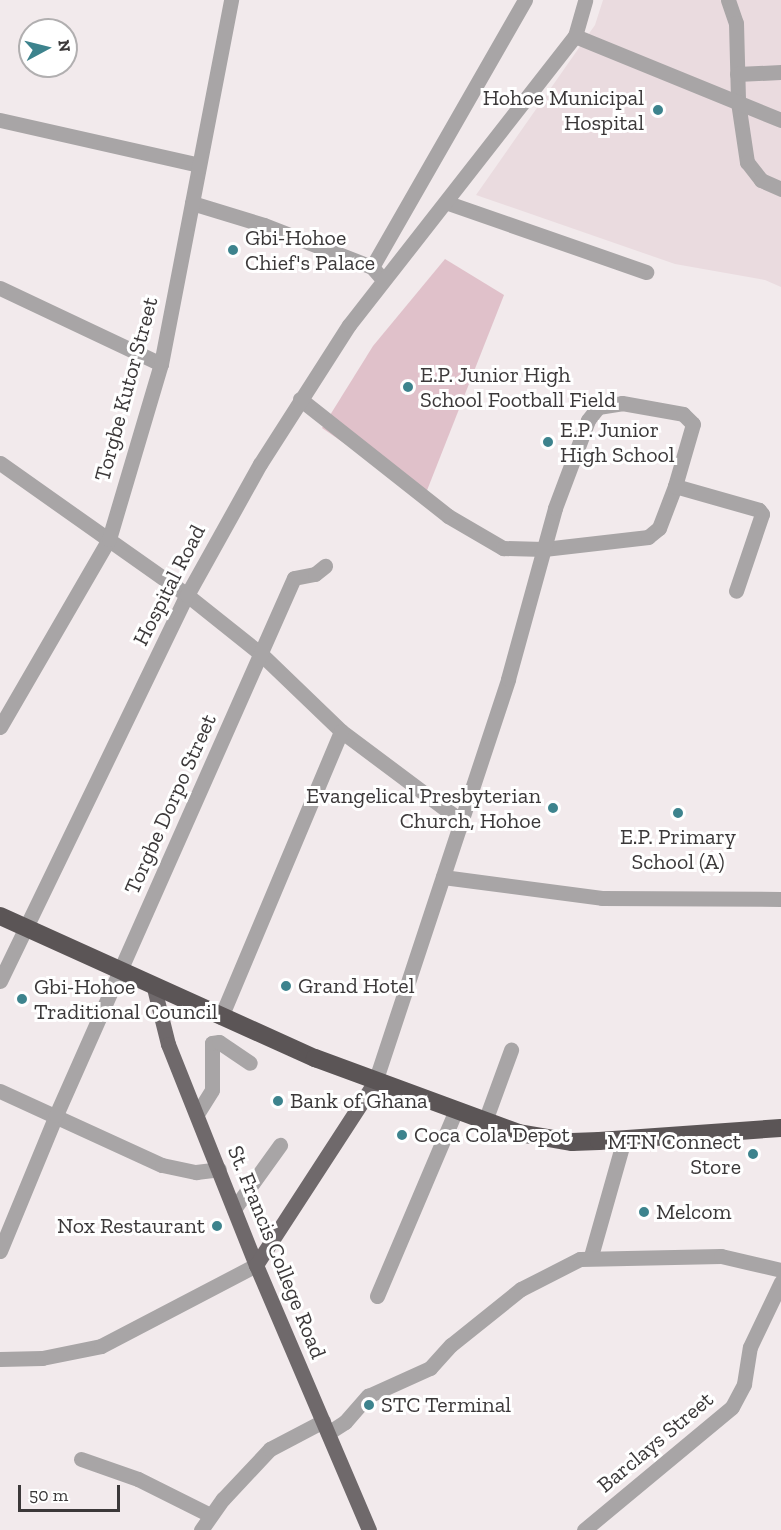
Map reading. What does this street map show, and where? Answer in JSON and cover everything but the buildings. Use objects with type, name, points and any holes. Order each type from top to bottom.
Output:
[{"type":"highway","points":[[0,916],[154,988],[375,1082],[485,1121],[546,1139],[624,1139],[781,1128]]},
{"type":"main road","name":"St. Francis College Road","points":[[154,988],[168,1044],[256,1265],[369,1530]]},
{"type":"main road","points":[[256,1265],[375,1082]]},
{"type":"street","name":"Torgbe Kutor Street","points":[[0,727],[109,538],[161,364],[231,0]]},
{"type":"street","points":[[585,0],[575,36],[781,120]]},
{"type":"street","points":[[728,0],[736,23],[738,102],[747,162],[761,180],[781,189]]},
{"type":"street","points":[[372,267],[518,3]]},
{"type":"street","name":"Hospital Road","points":[[0,981],[187,595],[300,399],[349,325],[448,203],[575,36]]},
{"type":"street","points":[[737,74],[781,72]]},
{"type":"street","points":[[0,120],[199,165]]},
{"type":"street","points":[[192,203],[264,225],[372,267],[385,282]]},
{"type":"street","points":[[448,203],[646,272]]},
{"type":"street","points":[[0,288],[161,364]]},
{"type":"street","points":[[300,399],[472,532],[504,548],[544,549],[648,537],[659,528],[675,486],[693,424],[682,414],[608,402],[598,407],[588,420],[544,549],[508,679],[375,1082]]},
{"type":"street","points":[[0,463],[187,595],[261,654],[341,731],[460,820]]},
{"type":"street","points":[[675,486],[759,510],[762,514],[736,591]]},
{"type":"street","name":"Torgbe Dorpo Street","points":[[0,1251],[56,1115],[294,578],[315,574],[325,566]]},
{"type":"street","points":[[221,1017],[341,731]]},
{"type":"street","points":[[443,877],[602,898],[781,899]]},
{"type":"street","points":[[197,1114],[212,1090],[212,1043],[219,1042],[250,1063]]},
{"type":"street","points":[[485,1121],[511,1050]]},
{"type":"street","points":[[0,1091],[162,1165],[196,1172],[219,1169]]},
{"type":"street","points":[[377,1296],[456,1110]]},
{"type":"street","points":[[591,1256],[624,1139]]},
{"type":"street","points":[[234,1209],[280,1145]]},
{"type":"street","points":[[201,1530],[210,1515],[270,1449],[325,1427],[345,1422],[368,1396],[430,1368],[451,1345],[521,1289],[591,1256],[721,1256],[781,1270]]},
{"type":"street","points":[[0,1359],[42,1358],[101,1346],[256,1265]]},
{"type":"street","name":"Barclays Street","points":[[584,1530],[732,1407],[744,1384],[750,1347],[781,1282]]},
{"type":"street","points":[[81,1459],[138,1479],[210,1515]]},
{"type":"shaded area","name":"Hohoe Municipal Hospital","points":[[603,0],[781,0],[781,287],[765,280],[675,264],[476,195],[595,25]]},
{"type":"shaded area","name":"E.P. Junior High School Football Field","points":[[445,259],[504,295],[424,498],[322,428],[373,346]]},
{"type":"place","name":"Hohoe Municipal Hospital","points":[[658,110]]},
{"type":"place","name":"Gbi-Hohoe Chief's Palace","points":[[233,250]]},
{"type":"place","name":"E.P. Junior High School Football Field","points":[[408,387]]},
{"type":"place","name":"E.P. Junior High School","points":[[548,442]]},
{"type":"place","name":"Evangelical Presbyterian Church, Hohoe","points":[[553,808]]},
{"type":"place","name":"E.P. Primary School (A)","points":[[678,813]]},
{"type":"place","name":"Grand Hotel","points":[[286,986]]},
{"type":"place","name":"Gbi-Hohoe Traditional Council","points":[[22,999]]},
{"type":"place","name":"Bank of Ghana","points":[[278,1101]]},
{"type":"place","name":"Coca Cola Depot","points":[[402,1135]]},
{"type":"place","name":"MTN Connect Store","points":[[753,1154]]},
{"type":"place","name":"Melcom","points":[[644,1212]]},
{"type":"place","name":"Nox Restaurant","points":[[217,1226]]},
{"type":"place","name":"STC Terminal","points":[[369,1405]]}]
